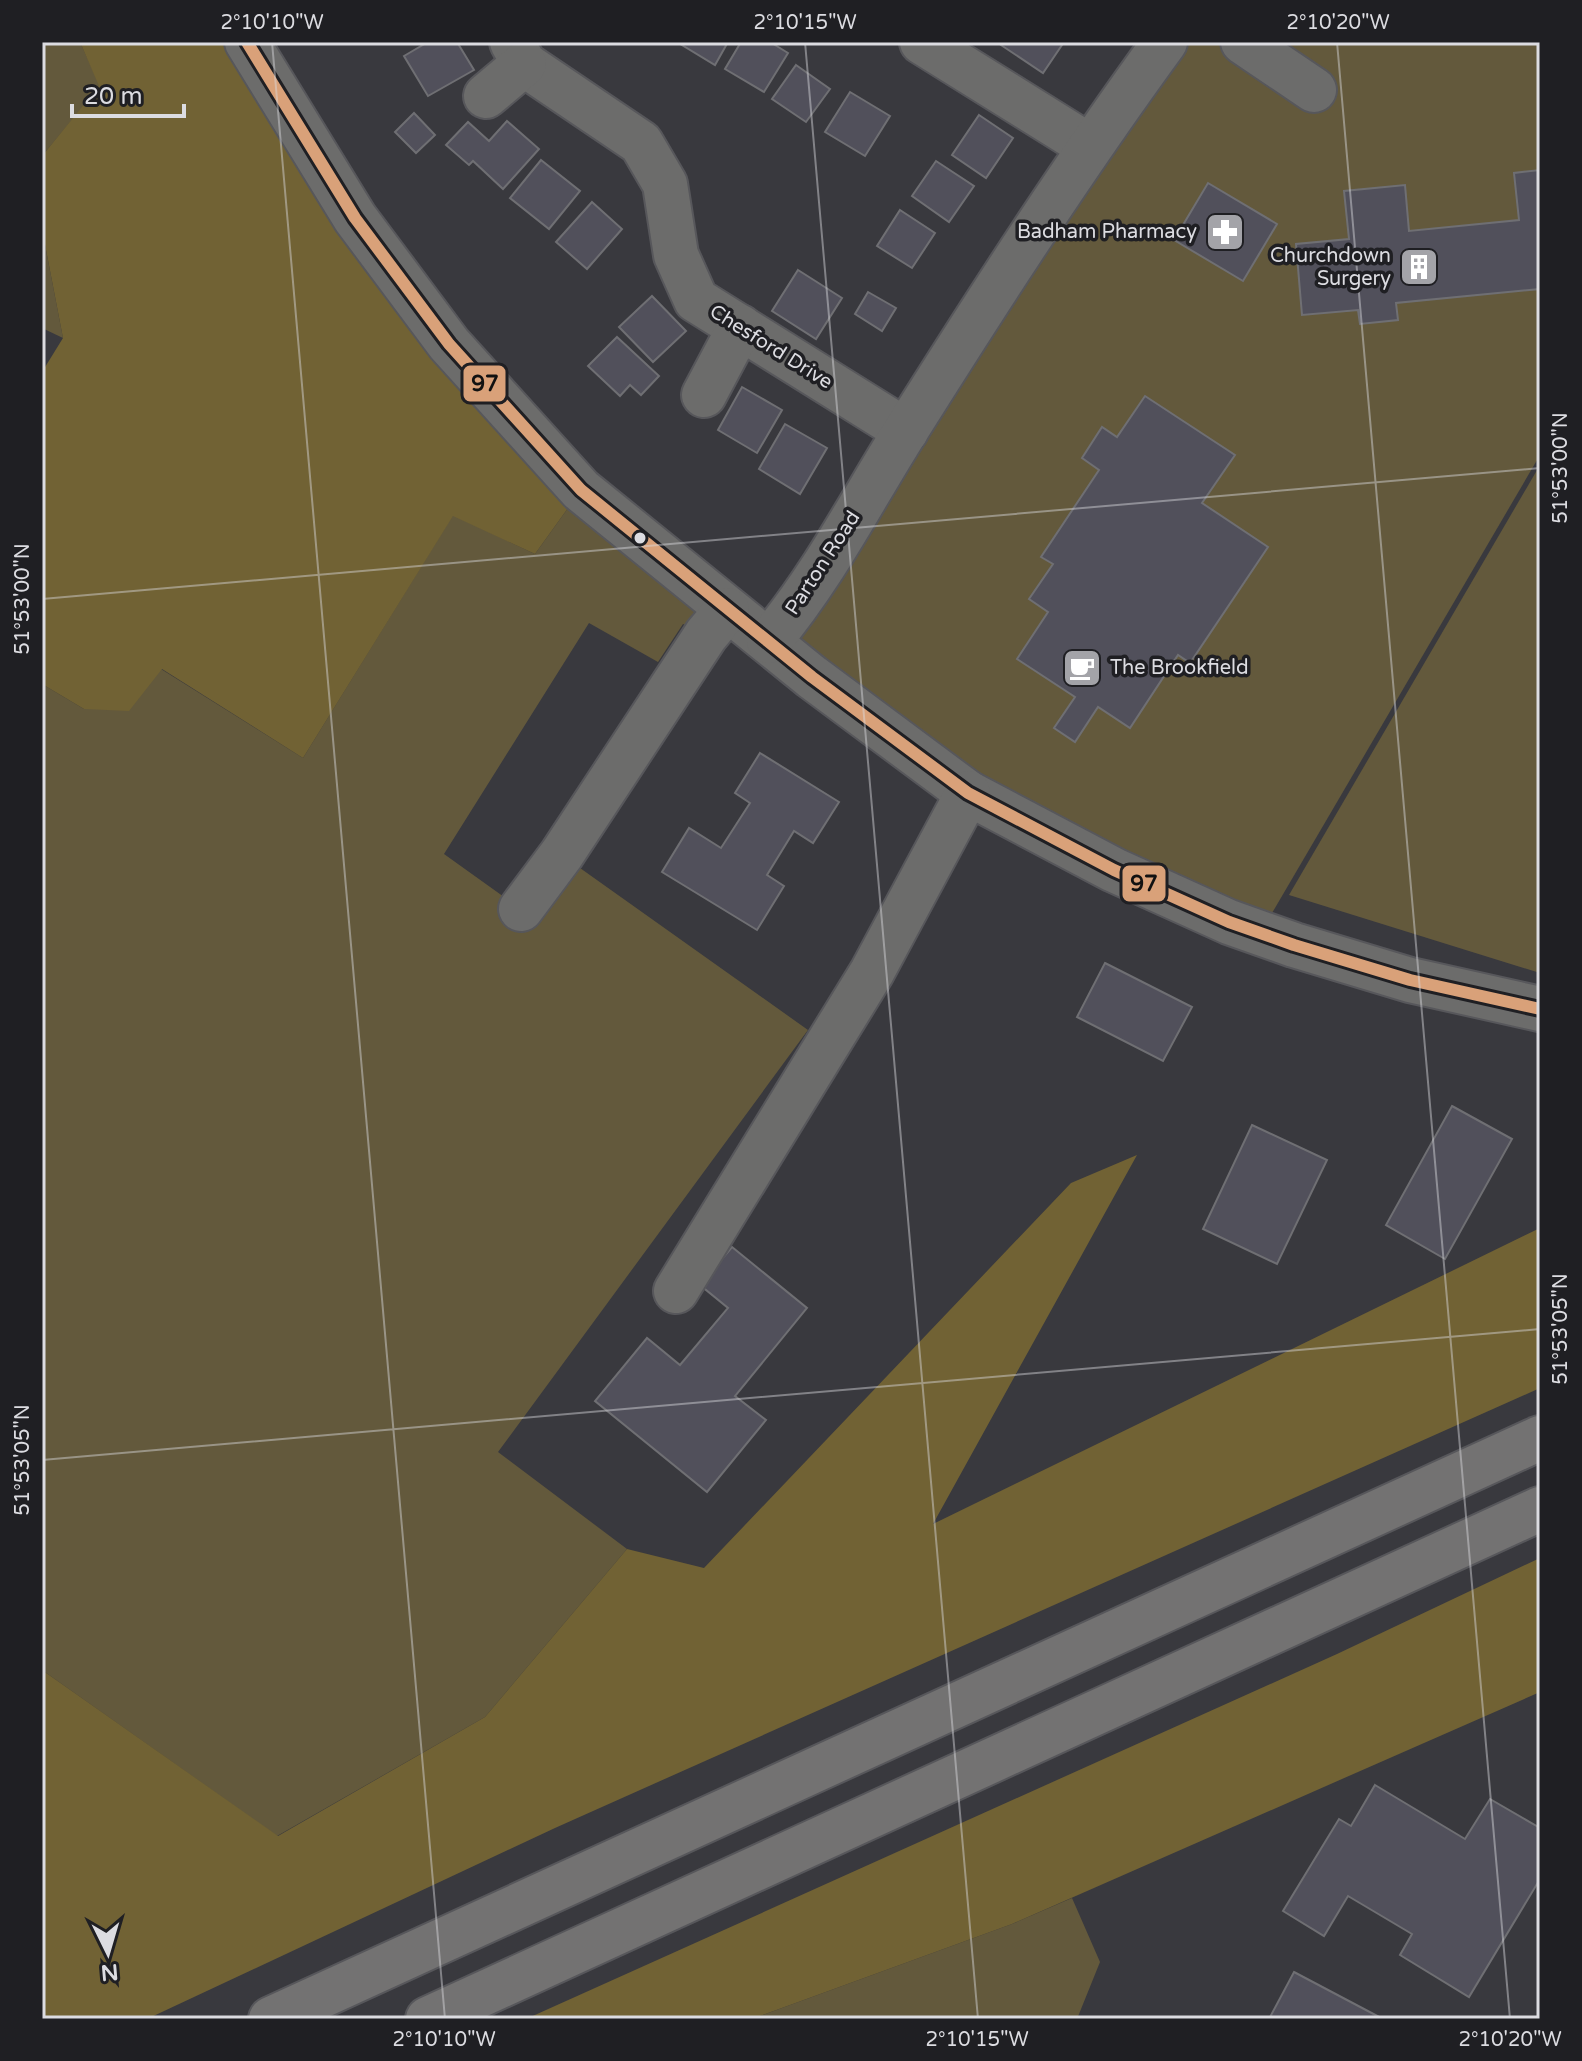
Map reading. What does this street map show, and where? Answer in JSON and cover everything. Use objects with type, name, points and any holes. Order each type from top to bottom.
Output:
[{"type":"highway","points":[[271,2019],[1540,1438]]},
{"type":"highway","points":[[428,2019],[1540,1509]]},
{"type":"street","points":[[247,42],[355,218],[449,344],[581,490],[812,677],[968,793],[1114,870],[1229,922],[1410,980],[1540,1009]]},
{"type":"street","points":[[922,42],[1089,146]]},
{"type":"street","name":"Parton Road","points":[[769,641],[800,604],[906,431],[1089,146],[1165,42]]},
{"type":"street","points":[[1243,42],[1314,90]]},
{"type":"street","name":"Chesford Drive","points":[[486,96],[518,53],[641,143],[665,184],[676,255],[696,300],[906,431]]},
{"type":"street","points":[[704,395],[740,327]]},
{"type":"street","points":[[521,909],[562,854],[706,635],[727,610]]},
{"type":"street","points":[[676,1291],[872,972],[968,793]]},
{"type":"shaded area","points":[[42,42],[80,42],[100,86],[42,156]]},
{"type":"shaded area","points":[[80,42],[247,42],[581,490],[535,554],[453,516],[303,758],[162,669],[129,711],[84,709],[42,684],[42,372],[63,338],[42,229],[42,156],[99,86]]},
{"type":"shaded area","points":[[1165,42],[1540,42],[1540,455],[1261,932],[1114,870],[769,641]]},
{"type":"shaded area","points":[[42,229],[63,338],[42,328]]},
{"type":"shaded area","points":[[1540,465],[1540,973],[1289,895]]},
{"type":"shaded area","points":[[581,490],[727,610],[706,635],[683,624],[658,662],[589,623],[444,854],[521,909],[580,868],[808,1030],[498,1452],[627,1549],[485,1717],[277,1836],[42,1670],[42,684],[84,709],[161,669],[303,758],[453,515],[535,554]]},
{"type":"shaded area","points":[[1137,1155],[933,1524],[1540,1228],[1540,1388],[555,1828],[147,2019],[42,2019],[42,1670],[278,1836],[485,1717],[627,1549],[704,1568],[1071,1183]]},
{"type":"shaded area","points":[[1540,1558],[1540,1692],[1012,1924],[752,2019],[526,2019],[1337,1654]]},
{"type":"shaded area","points":[[1072,1898],[1100,1962],[1077,2019],[752,2019],[1012,1924]]},
{"type":"building","points":[[428,42],[457,42],[474,70],[428,96],[404,56]]},
{"type":"building","points":[[677,42],[728,42],[715,65]]},
{"type":"building","points":[[741,42],[770,42],[788,53],[764,92],[725,69]]},
{"type":"building","points":[[1003,42],[1064,42],[1043,73],[1001,45]]},
{"type":"building","points":[[796,65],[830,89],[806,122],[772,99]]},
{"type":"building","points":[[850,92],[890,116],[865,156],[825,132]]},
{"type":"building","points":[[414,113],[435,135],[416,153],[395,132]]},
{"type":"building","points":[[979,115],[1013,138],[986,178],[952,155]]},
{"type":"building","points":[[507,121],[539,149],[503,189],[473,161],[469,165],[446,145],[468,122],[489,141]]},
{"type":"building","points":[[541,160],[580,191],[549,229],[510,198]]},
{"type":"building","points":[[936,161],[974,186],[949,222],[912,196]]},
{"type":"building","name":"Churchdown Surgery","points":[[1540,170],[1540,289],[1396,303],[1398,320],[1360,324],[1358,310],[1302,315],[1296,244],[1349,239],[1344,191],[1405,185],[1409,231],[1519,220],[1514,173]]},
{"type":"building","name":"Badham Pharmacy","points":[[1208,183],[1277,224],[1243,281],[1174,240]]},
{"type":"building","points":[[592,202],[622,229],[587,269],[556,242]]},
{"type":"building","points":[[900,210],[935,233],[912,268],[877,246]]},
{"type":"building","points":[[798,270],[842,298],[816,339],[772,311]]},
{"type":"building","points":[[868,292],[896,308],[882,331],[855,314]]},
{"type":"building","points":[[652,296],[686,331],[653,362],[619,327]]},
{"type":"building","points":[[617,337],[659,376],[641,395],[630,385],[620,396],[588,366]]},
{"type":"building","points":[[742,387],[782,410],[757,453],[718,430]]},
{"type":"building","points":[[1145,396],[1235,455],[1202,503],[1268,547],[1190,663],[1178,655],[1130,728],[1098,707],[1075,742],[1054,728],[1075,697],[1017,659],[1048,612],[1029,599],[1053,564],[1041,557],[1099,470],[1082,458],[1102,427],[1117,437]]},
{"type":"building","points":[[785,424],[827,448],[800,494],[759,469]]},
{"type":"building","points":[[760,753],[839,802],[813,843],[794,831],[767,875],[784,886],[757,930],[662,872],[689,828],[721,848],[750,803],[735,793]]},
{"type":"building","points":[[1105,963],[1192,1007],[1163,1061],[1077,1017]]},
{"type":"building","points":[[1452,1106],[1512,1139],[1445,1259],[1386,1225]]},
{"type":"building","points":[[1252,1125],[1327,1160],[1277,1264],[1203,1229]]},
{"type":"building","points":[[732,1247],[807,1308],[735,1396],[766,1420],[707,1492],[595,1401],[647,1338],[680,1365],[728,1308],[700,1285]]},
{"type":"building","points":[[1375,1785],[1465,1839],[1490,1799],[1540,1828],[1540,1879],[1469,1997],[1400,1955],[1412,1934],[1348,1896],[1324,1936],[1283,1911],[1339,1819],[1351,1826]]},
{"type":"building","points":[[1294,1972],[1383,2019],[1269,2019]]},
{"type":"transit line","name":"97","points":[[247,42],[355,218],[449,344],[581,490],[812,677],[968,793],[1114,870],[1229,922],[1294,945],[1410,980],[1540,1009]]},
{"type":"place","name":"Badham Pharmacy","points":[[1225,232]]},
{"type":"place","name":"Churchdown Surgery","points":[[1419,267]]},
{"type":"place","name":"The Brookfield","points":[[1082,668]]}]
